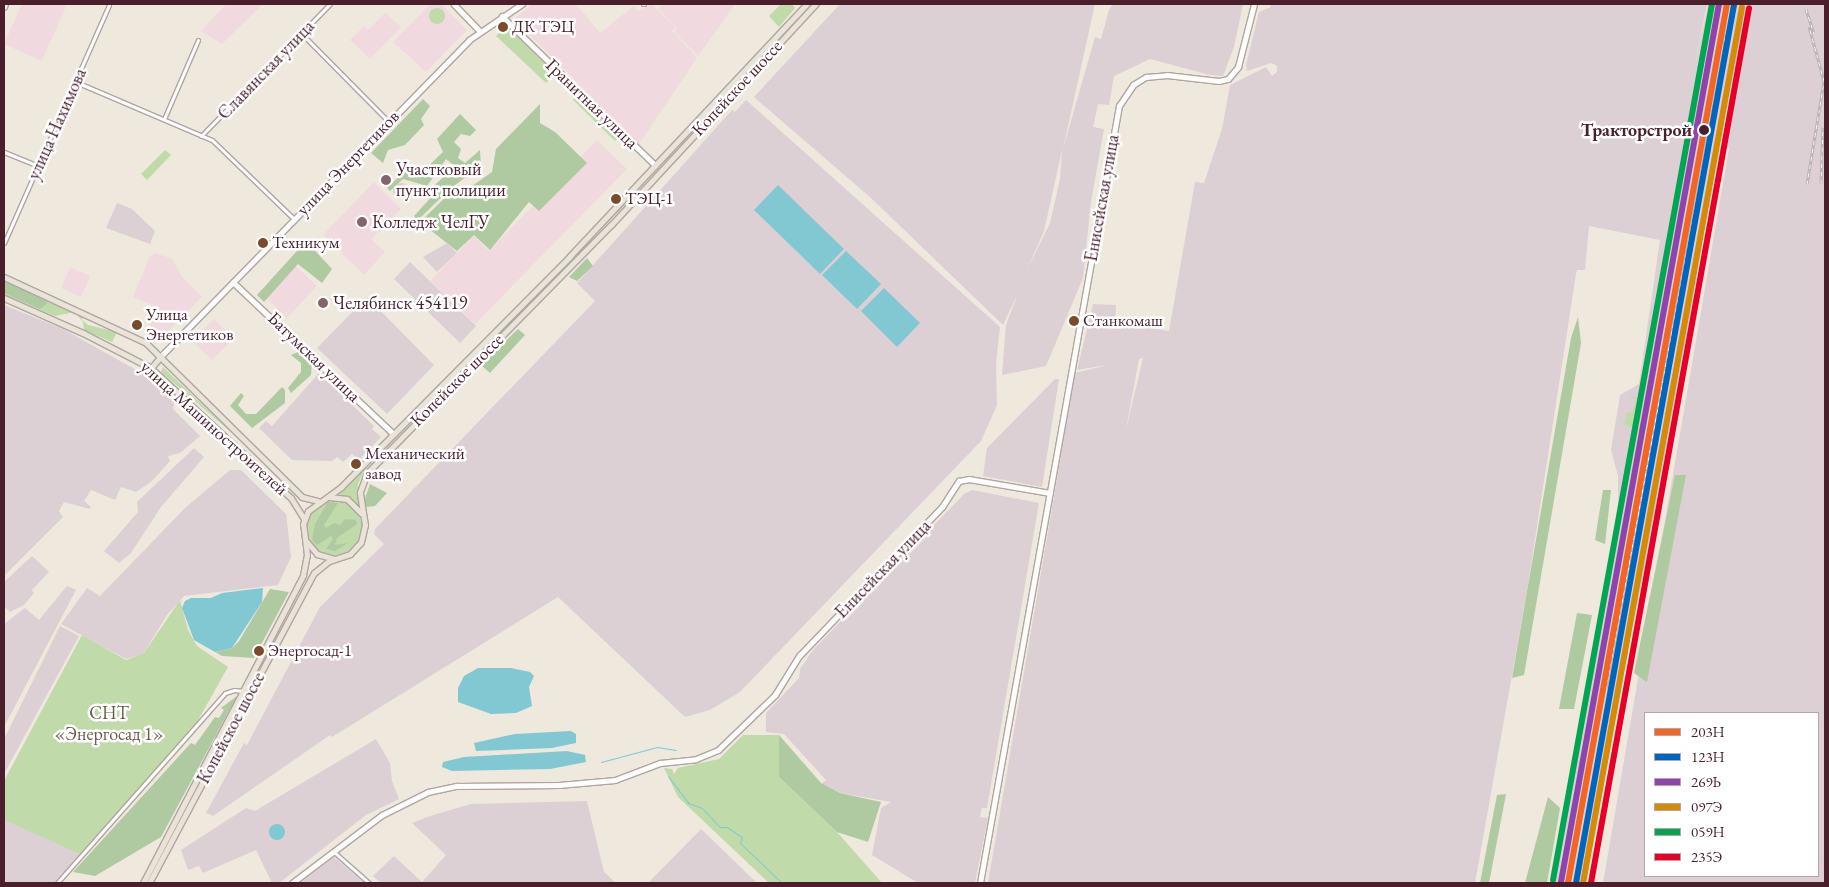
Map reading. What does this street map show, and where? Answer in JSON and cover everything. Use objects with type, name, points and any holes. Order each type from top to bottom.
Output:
[{"type":"main road","name":"Копейское шоссе","points":[[318,501],[328,497],[394,434],[655,165],[807,4]]},
{"type":"main road","name":"Копейское шоссе","points":[[149,883],[309,581],[317,569],[334,559],[350,554],[358,547],[364,534],[360,488],[372,466],[660,170],[816,4]]},
{"type":"main road","name":"Гранитная улица","points":[[655,165],[660,170]]},
{"type":"main road","name":"улица Машиностроителей","points":[[4,277],[126,331],[161,356],[302,497],[318,501]]},
{"type":"main road","name":"улица Машиностроителей","points":[[4,298],[83,333],[151,368],[232,440],[296,503],[304,519]]},
{"type":"main road","points":[[151,368],[161,356]]},
{"type":"main road","points":[[232,440],[239,434]]},
{"type":"main road","points":[[328,497],[351,502],[364,520]]},
{"type":"main road","points":[[304,519],[318,501]]},
{"type":"main road","name":"Копейское шоссе","points":[[142,883],[303,576],[307,562],[304,519]]},
{"type":"main road","points":[[305,540],[317,554],[334,559]]},
{"type":"street","name":"Славянская улица","points":[[201,136],[330,4]]},
{"type":"street","points":[[454,4],[480,30]]},
{"type":"street","name":"улица Энергетиков","points":[[161,356],[388,121],[480,30],[522,4]]},
{"type":"street","name":"Енисейская улица","points":[[980,883],[1119,106],[1133,85],[1146,77],[1167,75],[1219,81],[1228,79],[1238,67],[1254,4]]},
{"type":"street","name":"улица Нахимова","points":[[4,243],[109,5]]},
{"type":"street","name":"Гранитная улица","points":[[502,16],[655,165]]},
{"type":"street","points":[[301,33],[388,121]]},
{"type":"street","points":[[164,119],[198,40]]},
{"type":"street","points":[[76,82],[215,142],[294,219]]},
{"type":"street","points":[[4,152],[38,166]]},
{"type":"street","name":"Батумская улица","points":[[233,282],[394,434]]},
{"type":"street","name":"Енисейская улица","points":[[334,852],[382,815],[428,792],[457,786],[615,780],[646,768],[696,759],[718,750],[745,726],[781,688],[799,656],[942,507],[959,481],[969,479],[1050,492]]},
{"type":"street","name":"Копейское шоссе","points":[[57,883],[225,693],[234,690],[244,691]]},
{"type":"street","points":[[292,883],[334,852],[369,883]]},
{"type":"shaded area","points":[[22,4],[67,4],[42,61],[4,44]]},
{"type":"shaded area","points":[[226,4],[263,4],[222,44],[201,31]]},
{"type":"shaded area","points":[[430,4],[441,4],[467,30],[426,72],[393,42]]},
{"type":"shaded area","points":[[533,4],[576,4],[600,33],[634,6],[638,11],[652,4],[675,27],[672,31],[697,58],[639,144],[514,19]]},
{"type":"shaded area","points":[[664,4],[735,4],[698,56],[674,32],[677,28],[658,8]]},
{"type":"shaded area","points":[[840,4],[1095,4],[1063,149],[1095,37],[1101,39],[1109,10],[1113,4],[1243,4],[1234,47],[1223,76],[1210,75],[1150,59],[1114,76],[1109,105],[1098,104],[1093,127],[1104,129],[1091,202],[1083,278],[1046,366],[1002,375],[1006,325],[1018,293],[1003,325],[871,198],[754,97]],"holes":[[[1062,150],[1060,179],[1050,223],[1027,270],[1044,231]]]},
{"type":"shaded area","points":[[1269,4],[1707,4],[1695,65],[1708,4],[1741,4],[1663,485],[1596,796],[1581,883],[1551,883],[1593,671],[1618,505],[1618,476],[1611,450],[1620,395],[1639,384],[1660,240],[1589,226],[1585,270],[1577,270],[1576,274],[1527,591],[1475,883],[988,883],[1075,373],[1108,365],[1077,370],[1093,304],[1116,305],[1115,322],[1169,331],[1195,182],[1204,183],[1222,129],[1230,85],[1266,67],[1272,76],[1277,72],[1277,66],[1271,63],[1247,71],[1246,65],[1259,12],[1271,7]],"holes":[[[1143,358],[1126,430],[1139,359]]]},
{"type":"shaded area","points":[[1743,4],[1825,4],[1825,883],[1603,883],[1729,148],[1723,144]]},
{"type":"shaded area","points":[[385,13],[401,27],[370,59],[350,40],[364,26],[368,30]]},
{"type":"shaded area","points":[[746,100],[1000,327],[996,363],[997,405],[981,441],[740,692],[710,710],[685,717],[558,597],[332,737],[330,735],[213,816],[206,813],[244,743],[247,745],[320,607],[384,544],[374,534],[375,529],[595,301],[577,283],[732,110],[735,112]]},
{"type":"shaded area","points":[[597,140],[627,169],[475,324],[430,281],[474,236],[489,251]]},
{"type":"shaded area","name":"Колледж ЧелГУ","points":[[374,182],[401,209],[371,239],[385,252],[364,275],[323,235]]},
{"type":"shaded area","points":[[401,183],[407,185],[409,191],[407,197],[401,199],[395,197],[393,191],[395,185]]},
{"type":"shaded area","points":[[117,203],[132,209],[155,231],[150,244],[106,228]]},
{"type":"shaded area","points":[[447,243],[457,253],[437,272],[423,257]]},
{"type":"shaded area","points":[[155,253],[173,259],[182,277],[202,297],[166,333],[150,326],[157,307],[133,297],[150,256]]},
{"type":"shaded area","points":[[410,262],[476,326],[460,343],[394,279]]},
{"type":"shaded area","points":[[296,266],[317,286],[287,318],[266,298]]},
{"type":"shaded area","points":[[70,267],[90,276],[81,297],[61,288]]},
{"type":"shaded area","points":[[367,297],[434,365],[387,414],[317,348]]},
{"type":"shaded area","points":[[4,305],[63,329],[147,376],[175,398],[173,409],[200,436],[180,453],[168,456],[170,461],[152,481],[136,492],[121,487],[115,500],[91,490],[84,501],[91,507],[90,509],[64,502],[59,511],[63,517],[4,576]]},
{"type":"shaded area","points":[[214,319],[234,338],[212,360],[192,341]]},
{"type":"shaded area","points":[[319,373],[374,426],[372,429],[381,437],[359,460],[352,454],[343,462],[337,457],[332,461],[292,460],[259,428],[266,421],[272,426]]},
{"type":"shaded area","points":[[1055,379],[1059,379],[1042,487],[983,476],[987,448]]},
{"type":"shaded area","points":[[194,448],[204,457],[161,507],[131,553],[119,563],[104,551],[138,512],[137,502]]},
{"type":"shaded area","points":[[230,470],[241,470],[286,514],[291,557],[278,585],[184,596],[167,615],[143,654],[126,659],[61,624],[87,588],[100,596],[185,508]]},
{"type":"shaded area","points":[[972,490],[1039,503],[987,808],[982,808],[980,817],[988,818],[975,883],[918,883],[872,855],[881,808],[891,802],[841,793],[821,784],[826,780],[784,734],[766,732],[766,713],[799,678],[800,669],[813,650],[964,494]]},
{"type":"shaded area","points":[[32,556],[49,572],[32,590],[34,593],[24,605],[10,612],[4,606],[4,582]]},
{"type":"shaded area","points":[[67,586],[76,590],[4,727],[4,624],[25,608],[39,620]]},
{"type":"shaded area","points":[[60,626],[79,636],[4,774],[4,739]]},
{"type":"shaded area","points":[[376,739],[390,763],[392,781],[399,799],[366,815],[279,883],[272,883],[256,850],[203,873],[199,866],[188,870],[181,850],[246,808],[255,811]]},
{"type":"shaded area","points":[[587,801],[604,872],[616,883],[381,883],[373,876],[394,856],[422,882],[446,855],[412,823],[430,816],[471,804]]},
{"type":"shaded area","points":[[4,819],[81,854],[54,883],[4,883]]},
{"type":"shaded area","points":[[701,829],[757,883],[648,883]]},
{"type":"shaded area","points":[[334,857],[364,883],[300,883]]},
{"type":"green space","points":[[781,4],[792,4],[795,8],[779,27],[769,16]]},
{"type":"green space","points":[[437,8],[445,16],[437,24],[429,16]]},
{"type":"green space","points":[[507,25],[552,68],[553,76],[546,83],[496,36]]},
{"type":"green space","points":[[578,94],[620,136],[615,141],[573,100]]},
{"type":"green space","points":[[423,99],[430,106],[421,119],[424,125],[405,145],[388,150],[383,163],[371,153]]},
{"type":"green space","points":[[540,104],[540,123],[555,132],[587,163],[539,211],[529,202],[490,250],[474,235],[457,251],[420,222],[452,191],[472,186],[492,172],[496,149]]},
{"type":"green space","points":[[460,114],[476,130],[470,136],[461,134],[454,142],[461,149],[458,158],[465,163],[480,150],[481,166],[451,188],[418,220],[414,216],[434,194],[436,184],[455,166],[446,159],[427,186],[403,179],[390,191],[387,188],[406,170],[419,175],[443,152],[437,139]]},
{"type":"green space","points":[[165,150],[171,155],[147,180],[141,174]]},
{"type":"green space","points":[[643,183],[620,210],[370,463]]},
{"type":"green space","points":[[306,241],[332,269],[322,283],[298,264],[264,302],[257,295]]},
{"type":"green space","points":[[587,258],[593,266],[577,281],[569,277]]},
{"type":"green space","points":[[4,281],[84,314],[82,320],[88,325],[117,332],[112,342],[84,330],[83,322],[75,312],[55,316],[4,295]]},
{"type":"green space","points":[[4,281],[46,301],[47,304],[40,309],[4,293]]},
{"type":"green space","points":[[1578,317],[1581,343],[1524,675],[1512,678],[1571,338]]},
{"type":"green space","points":[[518,329],[525,335],[490,373],[481,365]]},
{"type":"green space","points":[[300,351],[312,362],[311,375],[291,393],[288,388],[301,372],[301,363],[291,355]]},
{"type":"green space","points":[[163,367],[165,369],[233,434],[161,372]]},
{"type":"green space","points":[[282,387],[285,390],[285,403],[252,428],[230,406],[241,393],[244,396],[238,405],[246,414],[256,414]]},
{"type":"green space","points":[[1627,396],[1644,399],[1636,442],[1631,442],[1633,427],[1624,425],[1627,412],[1632,413],[1636,399]]},
{"type":"green space","points":[[368,464],[358,484],[358,505],[338,494]]},
{"type":"green space","points":[[1675,475],[1686,475],[1647,682],[1634,673]]},
{"type":"green space","points":[[370,484],[387,493],[375,506],[366,507],[364,501]]},
{"type":"green space","points":[[1603,490],[1611,490],[1605,544],[1595,540]]},
{"type":"green space","points":[[334,499],[349,504],[357,512],[362,527],[357,542],[349,550],[334,555],[319,550],[311,542],[306,527],[311,512],[319,504]]},
{"type":"green space","points":[[328,502],[338,503],[324,525],[326,528],[334,523],[340,525],[345,519],[356,520],[357,524],[337,538],[335,545],[348,543],[335,551],[326,549],[333,539],[331,536],[317,545],[312,540],[315,524]]},
{"type":"green space","points":[[270,589],[289,592],[254,658],[222,656],[215,652],[232,648],[239,641]]},
{"type":"green space","name":"СНТ «Энергосад 1»","points":[[180,600],[188,630],[197,646],[228,667],[192,731],[80,854],[4,820],[4,781],[82,635],[126,660],[144,653]]},
{"type":"green space","points":[[1577,613],[1592,615],[1574,709],[1559,709]]},
{"type":"green space","points":[[237,696],[161,837],[95,876],[73,872],[191,743],[195,745],[215,717],[219,718],[224,710],[221,708]]},
{"type":"green space","points":[[743,735],[779,735],[779,777],[837,832],[882,883],[769,883],[678,797],[664,768],[672,769],[674,774],[678,768],[719,759]]},
{"type":"green space","points":[[779,735],[821,783],[840,793],[881,802],[868,842],[837,832],[779,777]]},
{"type":"green space","points":[[1506,794],[1489,883],[1480,883],[1497,795]]},
{"type":"green space","points":[[1548,797],[1560,808],[1547,883],[1525,883]]},
{"type":"water","points":[[778,185],[844,249],[820,274],[754,210]]},
{"type":"water","points":[[846,251],[881,284],[857,309],[822,275]]},
{"type":"water","points":[[884,288],[920,323],[897,347],[861,311]]},
{"type":"water","points":[[263,588],[262,602],[232,648],[215,652],[194,640],[182,608],[185,601],[191,598],[211,598],[222,593]]},
{"type":"water","points":[[478,668],[511,668],[530,672],[534,676],[529,687],[532,706],[516,713],[491,714],[458,702],[458,688],[464,676]]},
{"type":"water","points":[[571,731],[576,734],[576,743],[552,748],[476,751],[474,743],[515,734]]},
{"type":"water","points":[[567,751],[585,755],[586,762],[550,769],[452,771],[442,767],[443,762],[464,757]]},
{"type":"water","points":[[274,824],[280,824],[285,829],[283,838],[274,840],[269,835],[269,829]]},
{"type":"waterway","points":[[601,762],[657,747],[676,750]]},
{"type":"waterway","points":[[668,776],[688,803],[702,808],[720,827],[727,827],[742,837],[740,843],[782,883]]},
{"type":"railway","points":[[1806,9],[1814,33]]},
{"type":"railway","points":[[1807,184],[1824,81],[1809,26]]},
{"type":"railway","points":[[1724,57],[1725,29]]},
{"type":"railway","points":[[1606,689],[1724,49]]},
{"type":"railway","points":[[1821,183],[1823,126]]},
{"type":"transit line","name":"059Н","points":[[1553,880],[1712,4]]},
{"type":"transit line","name":"269Ь","points":[[1561,882],[1719,4]]},
{"type":"transit line","name":"203Н","points":[[1568,883],[1727,4]]},
{"type":"transit line","name":"123Н","points":[[1576,883],[1734,5]]},
{"type":"transit line","name":"097Э","points":[[1583,883],[1742,7]]},
{"type":"transit line","name":"235Э","points":[[1591,883],[1749,8]]},
{"type":"place","name":"ДК ТЭЦ","points":[[503,27]]},
{"type":"place","name":"Тракторстрой","points":[[1704,130]]},
{"type":"place","name":"Участковый пункт полиции","points":[[386,180]]},
{"type":"place","name":"ТЭЦ-1","points":[[616,199]]},
{"type":"place","name":"Колледж ЧелГУ","points":[[362,222]]},
{"type":"place","name":"Техникум","points":[[263,243]]},
{"type":"place","name":"Челябинск 454119","points":[[323,303]]},
{"type":"place","name":"Станкомаш","points":[[1074,321]]},
{"type":"place","name":"Улица Энергетиков","points":[[137,325]]},
{"type":"place","name":"Механический завод","points":[[356,464]]},
{"type":"place","name":"Энергосад-1","points":[[259,651]]}]
